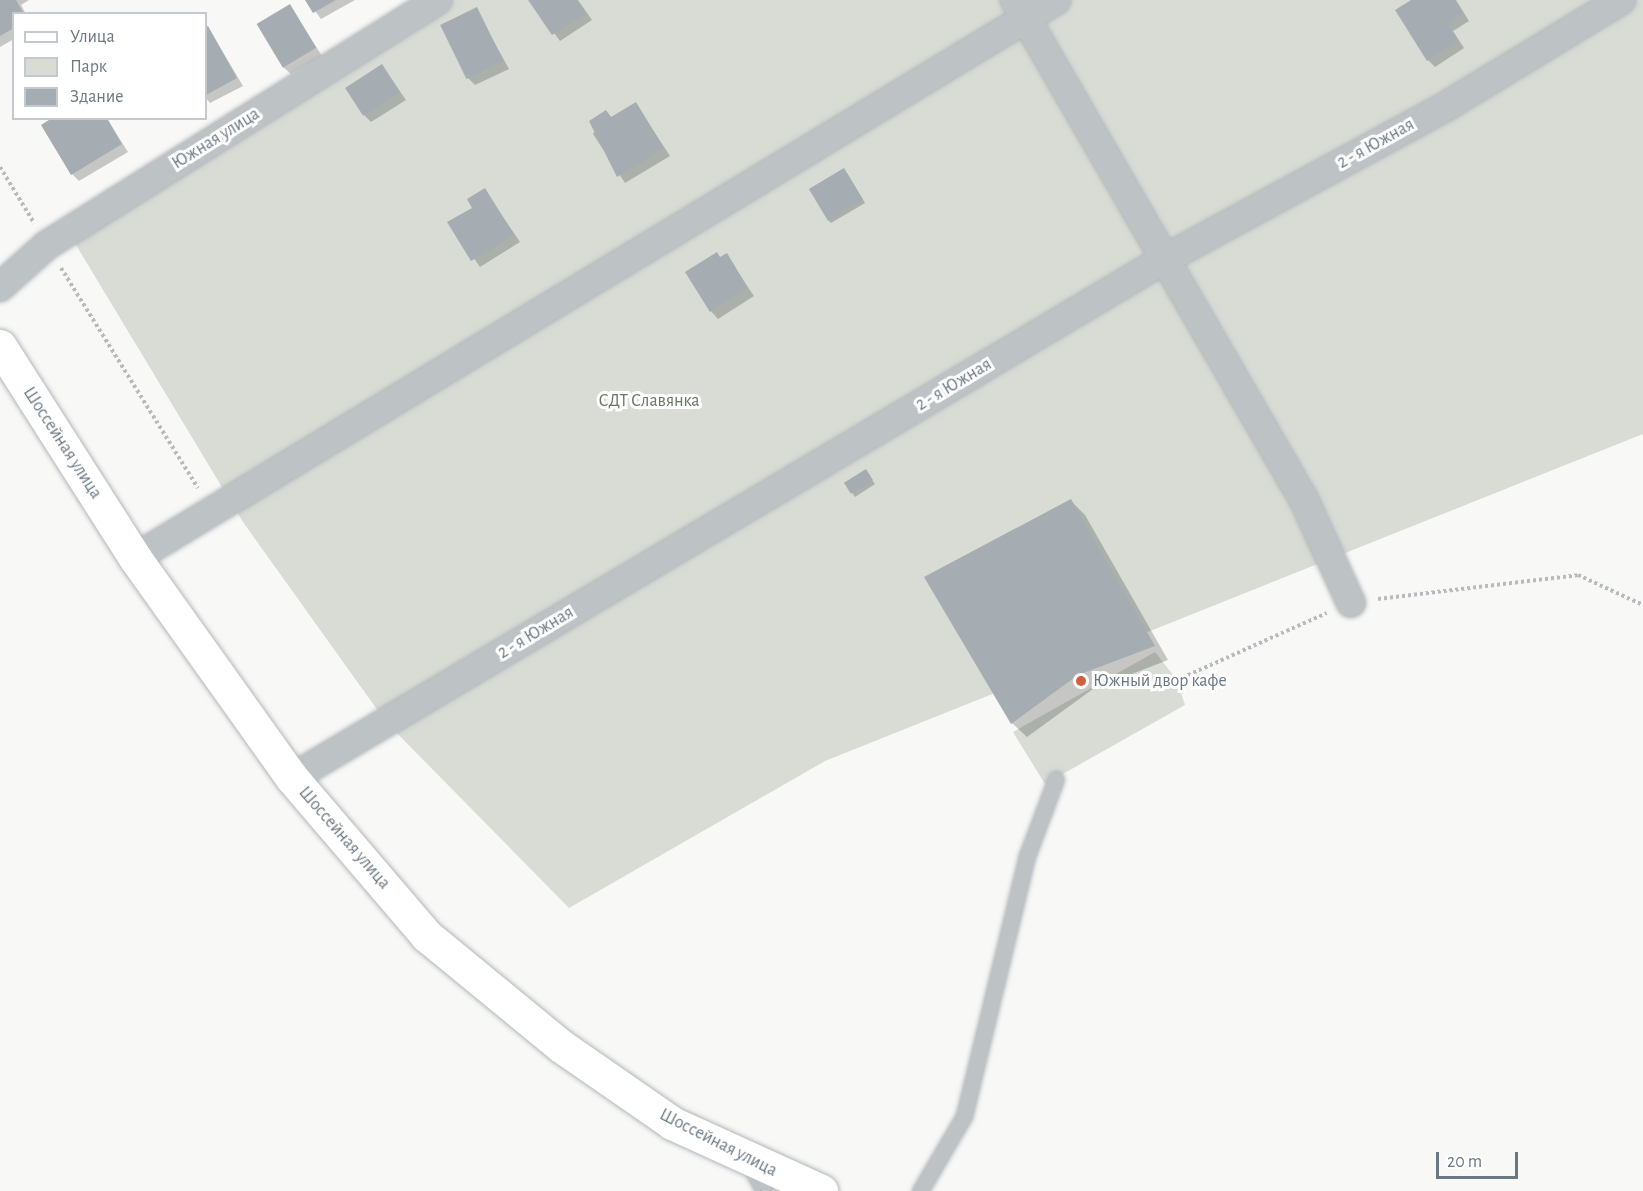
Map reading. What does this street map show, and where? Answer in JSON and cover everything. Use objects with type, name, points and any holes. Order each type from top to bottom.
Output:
[{"type":"main road","name":"Шоссейная улица","points":[[0,346],[135,558],[292,778],[427,936],[561,1046],[672,1123],[748,1161],[821,1191]]},
{"type":"street","name":"Южная улица","points":[[0,287],[47,244],[438,0]]},
{"type":"street","points":[[135,558],[1020,9],[1056,0]]},
{"type":"street","name":"2 - я Южная","points":[[292,778],[1165,259],[1450,104],[1621,0]]},
{"type":"street","points":[[1020,9],[1304,500],[1351,603]]},
{"type":"lane","points":[[920,1191],[964,1116],[1027,856],[1056,779]]},
{"type":"lane","points":[[748,1161],[764,1191]]},
{"type":"path","points":[[0,167],[212,510]]},
{"type":"path","points":[[1177,680],[1351,603],[1578,574],[1643,605]]},
{"type":"green space","name":"СДТ Славянка","points":[[448,0],[1643,0],[1643,434],[825,761],[569,908],[386,722],[243,522],[73,240]]},
{"type":"green space","points":[[1155,652],[1177,680],[1185,705],[1045,784],[1013,732]]},
{"type":"building","points":[[0,0],[16,0],[23,12],[12,12],[12,29],[0,36]]},
{"type":"building","points":[[305,0],[336,0],[313,13]]},
{"type":"building","points":[[528,0],[577,0],[586,13],[552,35]]},
{"type":"building","points":[[1411,0],[1455,0],[1463,14],[1447,24],[1458,41],[1427,61],[1395,10]]},
{"type":"building","points":[[290,4],[316,48],[283,68],[257,24]]},
{"type":"building","points":[[477,7],[503,61],[466,79],[440,25]]},
{"type":"building","points":[[207,26],[237,78],[207,94]]},
{"type":"building","points":[[382,64],[400,92],[363,116],[345,88]]},
{"type":"building","points":[[636,102],[664,148],[617,177],[589,121],[606,110],[611,117]]},
{"type":"building","points":[[49,120],[108,120],[122,144],[71,175],[41,125]]},
{"type":"building","points":[[844,168],[863,200],[828,221],[809,189]]},
{"type":"building","points":[[485,188],[514,235],[471,261],[447,222],[472,208],[467,199]]},
{"type":"building","points":[[717,252],[720,257],[727,253],[748,288],[710,312],[685,272]]},
{"type":"building","points":[[866,469],[873,480],[851,494],[844,483]]},
{"type":"building","points":[[1071,499],[1155,646],[1078,675],[1011,724],[924,577]]},
{"type":"place","name":"Южный двор кафе","points":[[1081,681]]}]
